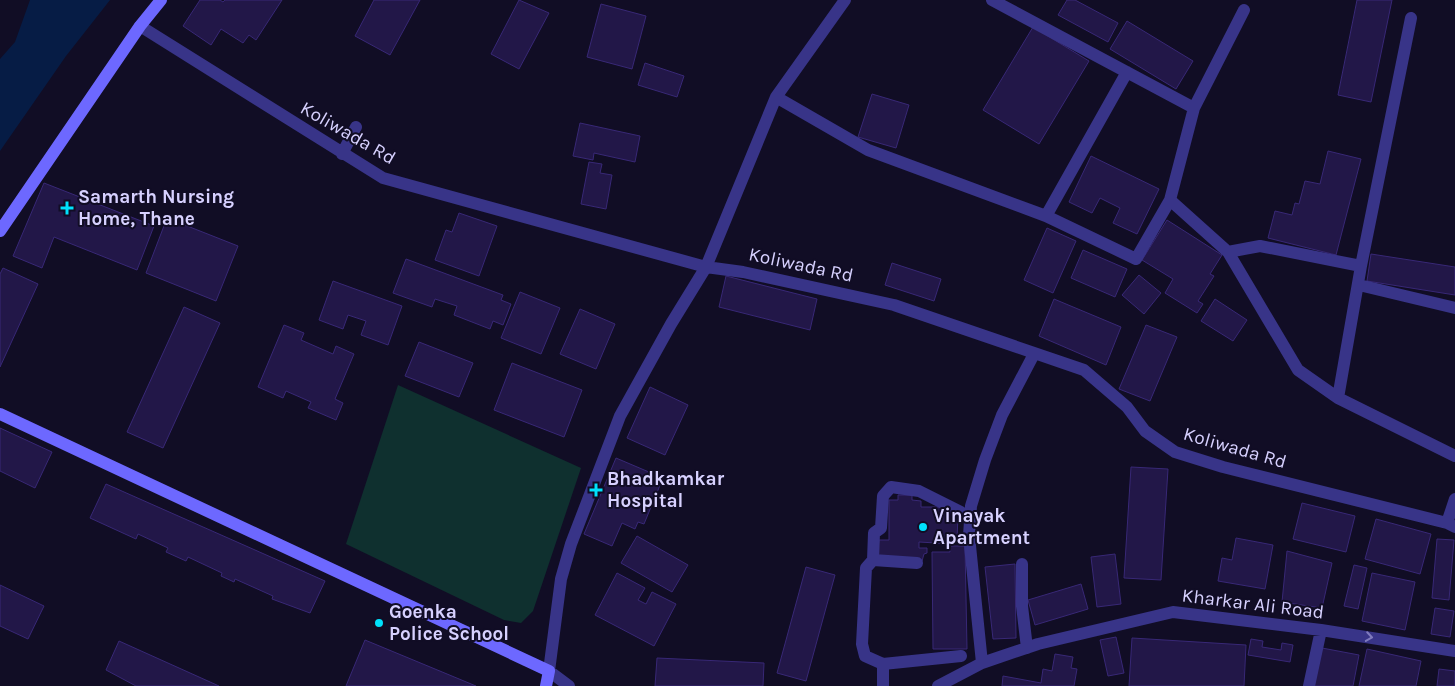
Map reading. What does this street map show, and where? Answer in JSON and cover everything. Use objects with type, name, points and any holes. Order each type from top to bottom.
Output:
[{"type":"street","points":[[0,231],[140,26],[161,0]]},
{"type":"street","points":[[546,686],[561,579],[571,544],[625,408],[671,324],[706,266],[776,97],[845,0]]},
{"type":"street","points":[[992,0],[1194,108]]},
{"type":"street","points":[[776,97],[868,150],[1046,216],[1136,259],[1170,200],[1194,108],[1244,10]]},
{"type":"street","points":[[1338,398],[1361,266],[1411,18]]},
{"type":"street","name":"Koliwada Rd","points":[[140,26],[342,154],[384,178],[706,266],[743,272],[894,305],[1084,370],[1127,407],[1145,430],[1174,452],[1223,467],[1451,525]]},
{"type":"street","points":[[1046,216],[1127,72]]},
{"type":"street","points":[[342,154],[356,128]]},
{"type":"street","points":[[1170,200],[1228,252],[1298,370],[1338,398],[1455,456]]},
{"type":"street","points":[[1228,252],[1260,246],[1361,266]]},
{"type":"street","points":[[1359,285],[1455,308]]},
{"type":"street","points":[[982,663],[968,536],[972,506],[984,460],[1002,415],[1034,354]]},
{"type":"street","points":[[0,414],[549,671],[569,686]]},
{"type":"street","points":[[961,512],[919,490],[891,487],[883,496],[881,528],[874,533],[873,560],[866,568],[862,644],[865,656],[883,664],[961,656]]},
{"type":"street","points":[[1451,525],[1455,499]]},
{"type":"street","points":[[873,560],[917,563]]},
{"type":"street","points":[[1022,564],[1022,606],[1027,648]]},
{"type":"street","name":"Kharkar Ali Road","points":[[938,686],[982,663],[1027,648],[1173,612],[1321,630],[1455,650]]},
{"type":"street","points":[[1309,686],[1321,630]]},
{"type":"street","points":[[883,664],[883,686]]},
{"type":"green space","points":[[398,385],[581,468],[533,611],[521,623],[504,620],[346,544]]},
{"type":"water","points":[[30,0],[110,0],[66,56],[0,151],[0,59],[15,42]]},
{"type":"building","points":[[200,0],[220,0],[223,2],[225,0],[282,0],[256,40],[249,35],[243,43],[221,29],[211,45],[183,26]]},
{"type":"building","points":[[374,0],[420,0],[390,55],[355,36]]},
{"type":"building","points":[[519,0],[549,13],[519,69],[491,54]]},
{"type":"building","points":[[1067,0],[1075,0],[1118,23],[1108,42],[1058,15]]},
{"type":"building","points":[[1357,0],[1392,0],[1371,102],[1338,95]]},
{"type":"building","points":[[601,4],[646,16],[632,69],[587,57]]},
{"type":"building","points":[[1127,21],[1193,61],[1176,89],[1110,49]]},
{"type":"building","points":[[1033,27],[1089,61],[1039,144],[983,110]]},
{"type":"building","points":[[645,63],[684,76],[677,97],[638,85]]},
{"type":"building","points":[[872,94],[909,105],[896,148],[858,137]]},
{"type":"building","points":[[580,123],[640,136],[635,162],[594,153],[593,160],[573,156]]},
{"type":"building","points":[[1328,151],[1361,159],[1336,255],[1268,238],[1275,211],[1292,215],[1295,203],[1299,204],[1305,181],[1320,184]]},
{"type":"building","points":[[1091,156],[1159,189],[1137,234],[1113,223],[1120,208],[1100,198],[1092,213],[1069,202]]},
{"type":"building","points":[[589,162],[602,164],[600,173],[612,175],[606,209],[581,204]]},
{"type":"building","points":[[44,183],[154,226],[137,270],[54,237],[42,268],[13,256]]},
{"type":"building","points":[[459,213],[497,226],[479,276],[435,260],[446,230],[452,232]]},
{"type":"building","points":[[167,218],[238,246],[216,301],[146,273]]},
{"type":"building","points":[[1167,220],[1222,255],[1210,274],[1214,276],[1198,301],[1203,304],[1197,313],[1165,293],[1173,279],[1142,260]]},
{"type":"building","points":[[1047,228],[1076,241],[1053,293],[1024,280]]},
{"type":"building","points":[[1083,250],[1127,269],[1115,297],[1071,278]]},
{"type":"building","points":[[1371,254],[1455,267],[1455,295],[1367,281]]},
{"type":"building","points":[[406,259],[503,295],[501,300],[511,304],[503,325],[493,321],[490,329],[454,315],[457,306],[435,299],[432,307],[393,293]]},
{"type":"building","points":[[892,263],[941,279],[934,301],[885,285]]},
{"type":"building","points":[[3,268],[38,284],[0,367],[0,274]]},
{"type":"building","points":[[1139,275],[1161,293],[1144,314],[1122,295]]},
{"type":"building","points":[[726,276],[817,299],[810,330],[719,307]]},
{"type":"building","points":[[333,281],[402,306],[388,345],[361,335],[366,321],[348,315],[343,329],[319,320]]},
{"type":"building","points":[[520,292],[560,308],[541,354],[501,338]]},
{"type":"building","points":[[1054,299],[1121,327],[1106,365],[1039,336]]},
{"type":"building","points":[[1215,299],[1247,320],[1233,341],[1201,321]]},
{"type":"building","points":[[184,307],[220,323],[163,448],[127,432]]},
{"type":"building","points":[[580,309],[615,324],[596,369],[560,354]]},
{"type":"building","points":[[284,325],[304,333],[301,340],[333,354],[336,346],[354,354],[335,399],[343,403],[336,420],[308,408],[311,402],[286,391],[283,398],[258,387]]},
{"type":"building","points":[[1146,325],[1177,337],[1150,401],[1119,389]]},
{"type":"building","points":[[419,342],[473,363],[459,397],[405,376]]},
{"type":"building","points":[[512,363],[582,390],[564,437],[494,410]]},
{"type":"building","points":[[650,387],[688,405],[665,455],[627,438]]},
{"type":"building","points":[[0,428],[52,452],[35,488],[0,471]]},
{"type":"building","points":[[616,458],[663,478],[644,524],[638,522],[635,529],[622,523],[612,546],[584,534]]},
{"type":"building","points":[[1131,467],[1168,469],[1161,580],[1124,578]]},
{"type":"building","points":[[106,484],[325,581],[310,613],[272,599],[273,596],[235,579],[234,582],[221,576],[222,573],[188,557],[186,561],[166,552],[168,548],[138,534],[136,539],[90,518]]},
{"type":"building","name":"Vinayak Apartment","points":[[898,495],[912,495],[912,500],[921,501],[921,507],[943,507],[943,511],[958,515],[957,539],[953,539],[953,544],[919,542],[919,548],[927,548],[927,553],[924,554],[922,561],[877,557],[879,540],[889,540],[889,500],[898,500]]},
{"type":"building","points":[[1302,503],[1355,516],[1346,552],[1293,539]]},
{"type":"building","points":[[1376,519],[1431,534],[1420,574],[1365,559]]},
{"type":"building","points":[[637,536],[688,565],[672,592],[621,563]]},
{"type":"building","points":[[1236,538],[1273,545],[1265,589],[1218,581],[1222,558],[1232,560]]},
{"type":"building","points":[[1437,539],[1454,540],[1449,600],[1432,598]]},
{"type":"building","points":[[949,546],[965,546],[967,649],[933,649],[932,552],[950,552]]},
{"type":"building","points":[[1287,551],[1332,563],[1322,608],[1282,602]]},
{"type":"building","points":[[1115,554],[1121,604],[1097,607],[1091,557]]},
{"type":"building","points":[[1015,564],[1016,638],[993,639],[985,567]]},
{"type":"building","points":[[1354,565],[1367,568],[1358,609],[1344,606]]},
{"type":"building","points":[[806,567],[835,575],[806,681],[777,673]]},
{"type":"building","points":[[617,573],[645,588],[638,600],[646,604],[652,592],[676,604],[654,646],[595,615]]},
{"type":"building","points":[[1372,573],[1415,582],[1405,630],[1362,621]]},
{"type":"building","points":[[1081,584],[1088,609],[1035,625],[1028,600]]},
{"type":"building","points":[[0,585],[44,606],[28,639],[0,626]]},
{"type":"building","points":[[1435,608],[1454,611],[1450,637],[1431,634]]},
{"type":"building","points":[[1116,637],[1124,673],[1108,676],[1100,640]]},
{"type":"building","points":[[1132,638],[1246,645],[1244,686],[1129,686]]},
{"type":"building","points":[[1251,639],[1263,641],[1262,647],[1281,650],[1282,643],[1293,645],[1290,662],[1248,655]]},
{"type":"building","points":[[365,640],[476,686],[346,686]]},
{"type":"building","points":[[119,641],[219,686],[136,686],[106,670]]},
{"type":"building","points":[[1322,648],[1359,655],[1353,686],[1314,686]]},
{"type":"building","points":[[1367,649],[1421,661],[1416,686],[1359,686]]},
{"type":"building","points":[[1055,654],[1073,657],[1071,668],[1077,669],[1074,686],[1002,686],[1003,676],[1041,683],[1043,669],[1052,671]]},
{"type":"building","points":[[657,658],[764,663],[763,686],[655,686]]},
{"type":"building","points":[[1439,669],[1455,671],[1455,686],[1437,686]]},
{"type":"place","name":"Samarth Nursing Home, Thane","points":[[67,208]]},
{"type":"place","name":"Bhadkamkar Hospital","points":[[596,490]]},
{"type":"place","name":"Vinayak Apartment","points":[[923,527]]},
{"type":"place","name":"Goenka Police School","points":[[379,623]]}]
